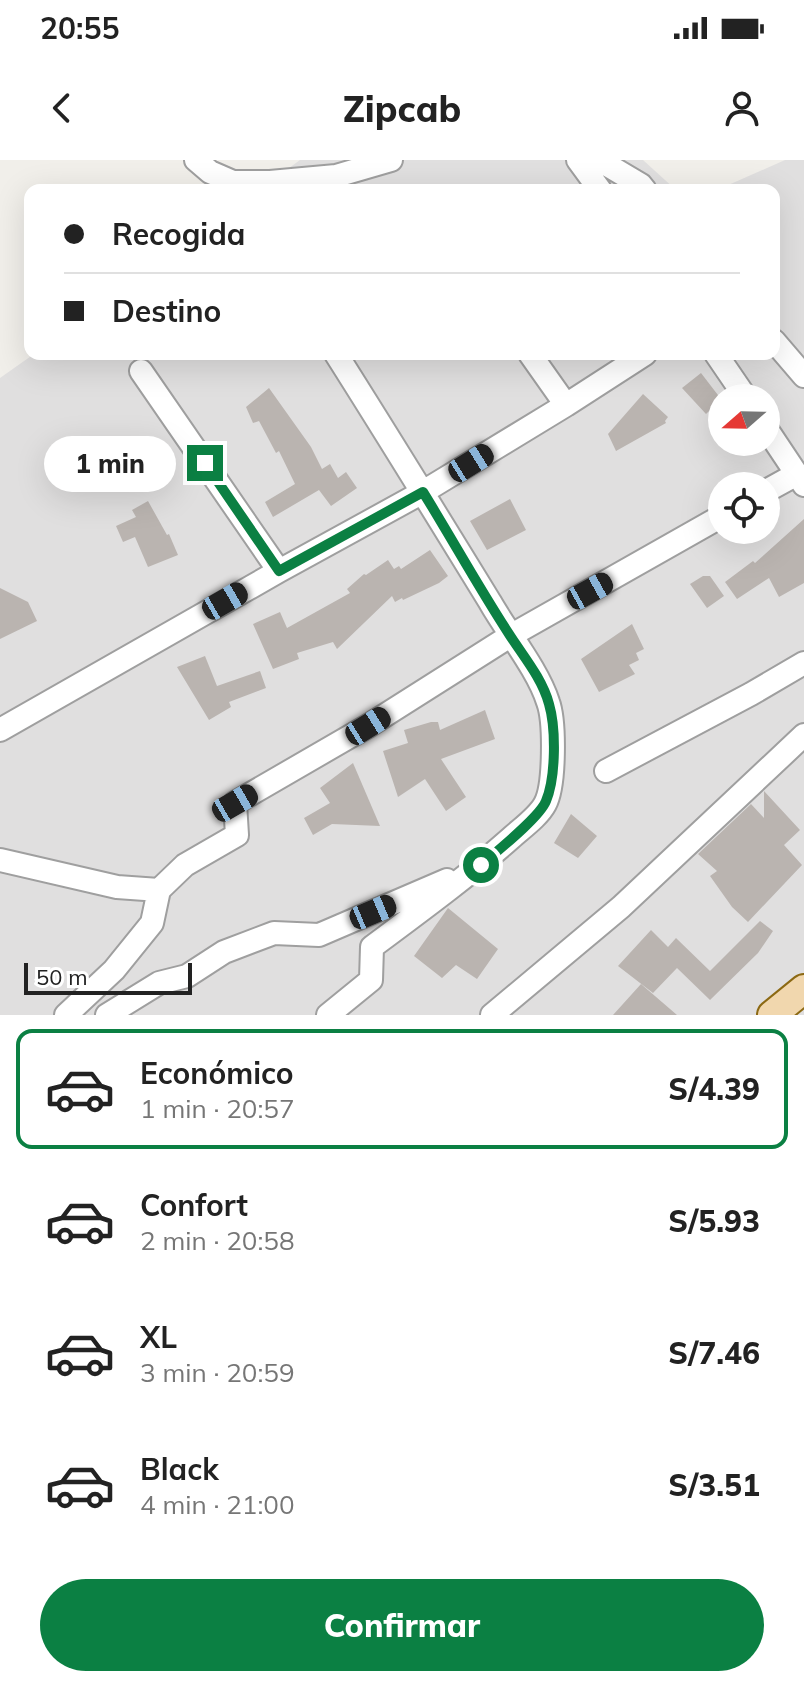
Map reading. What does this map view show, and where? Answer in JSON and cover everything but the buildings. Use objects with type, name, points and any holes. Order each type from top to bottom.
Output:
[{"type":"main road","points":[[772,1015],[804,989]]},
{"type":"street","points":[[196,160],[210,172],[233,182],[270,182],[336,176],[391,160]]},
{"type":"street","points":[[578,160],[596,184]]},
{"type":"street","points":[[599,160],[639,184]]},
{"type":"street","points":[[780,348],[804,376]]},
{"type":"street","points":[[328,1015],[371,980],[372,947],[481,865],[546,803],[552,773],[554,736],[548,702],[529,664],[340,360]]},
{"type":"street","points":[[534,360],[566,405]]},
{"type":"street","points":[[0,730],[423,492],[636,360]]},
{"type":"street","points":[[720,360],[736,384]]},
{"type":"street","points":[[141,371],[279,571]]},
{"type":"street","points":[[780,449],[800,480],[780,486]]},
{"type":"street","points":[[66,1015],[114,970],[152,923],[159,890],[185,865],[237,835],[235,803],[368,726],[510,636],[708,524]]},
{"type":"street","points":[[606,771],[804,663]]},
{"type":"street","points":[[492,1015],[621,907],[804,735]]},
{"type":"street","points":[[0,860],[117,887],[159,890]]},
{"type":"street","points":[[107,1015],[159,983],[187,976],[224,952],[274,933],[319,935],[481,865]]},
{"type":"shaded area","points":[[300,160],[643,160],[669,184],[267,184]]},
{"type":"shaded area","points":[[785,160],[804,160],[804,1015],[0,1015],[0,378],[26,360],[780,360],[780,184],[731,184]]},
{"type":"route","points":[[205,463],[279,571],[423,492],[529,664],[548,702],[554,736],[552,773],[546,803],[481,865]]}]
